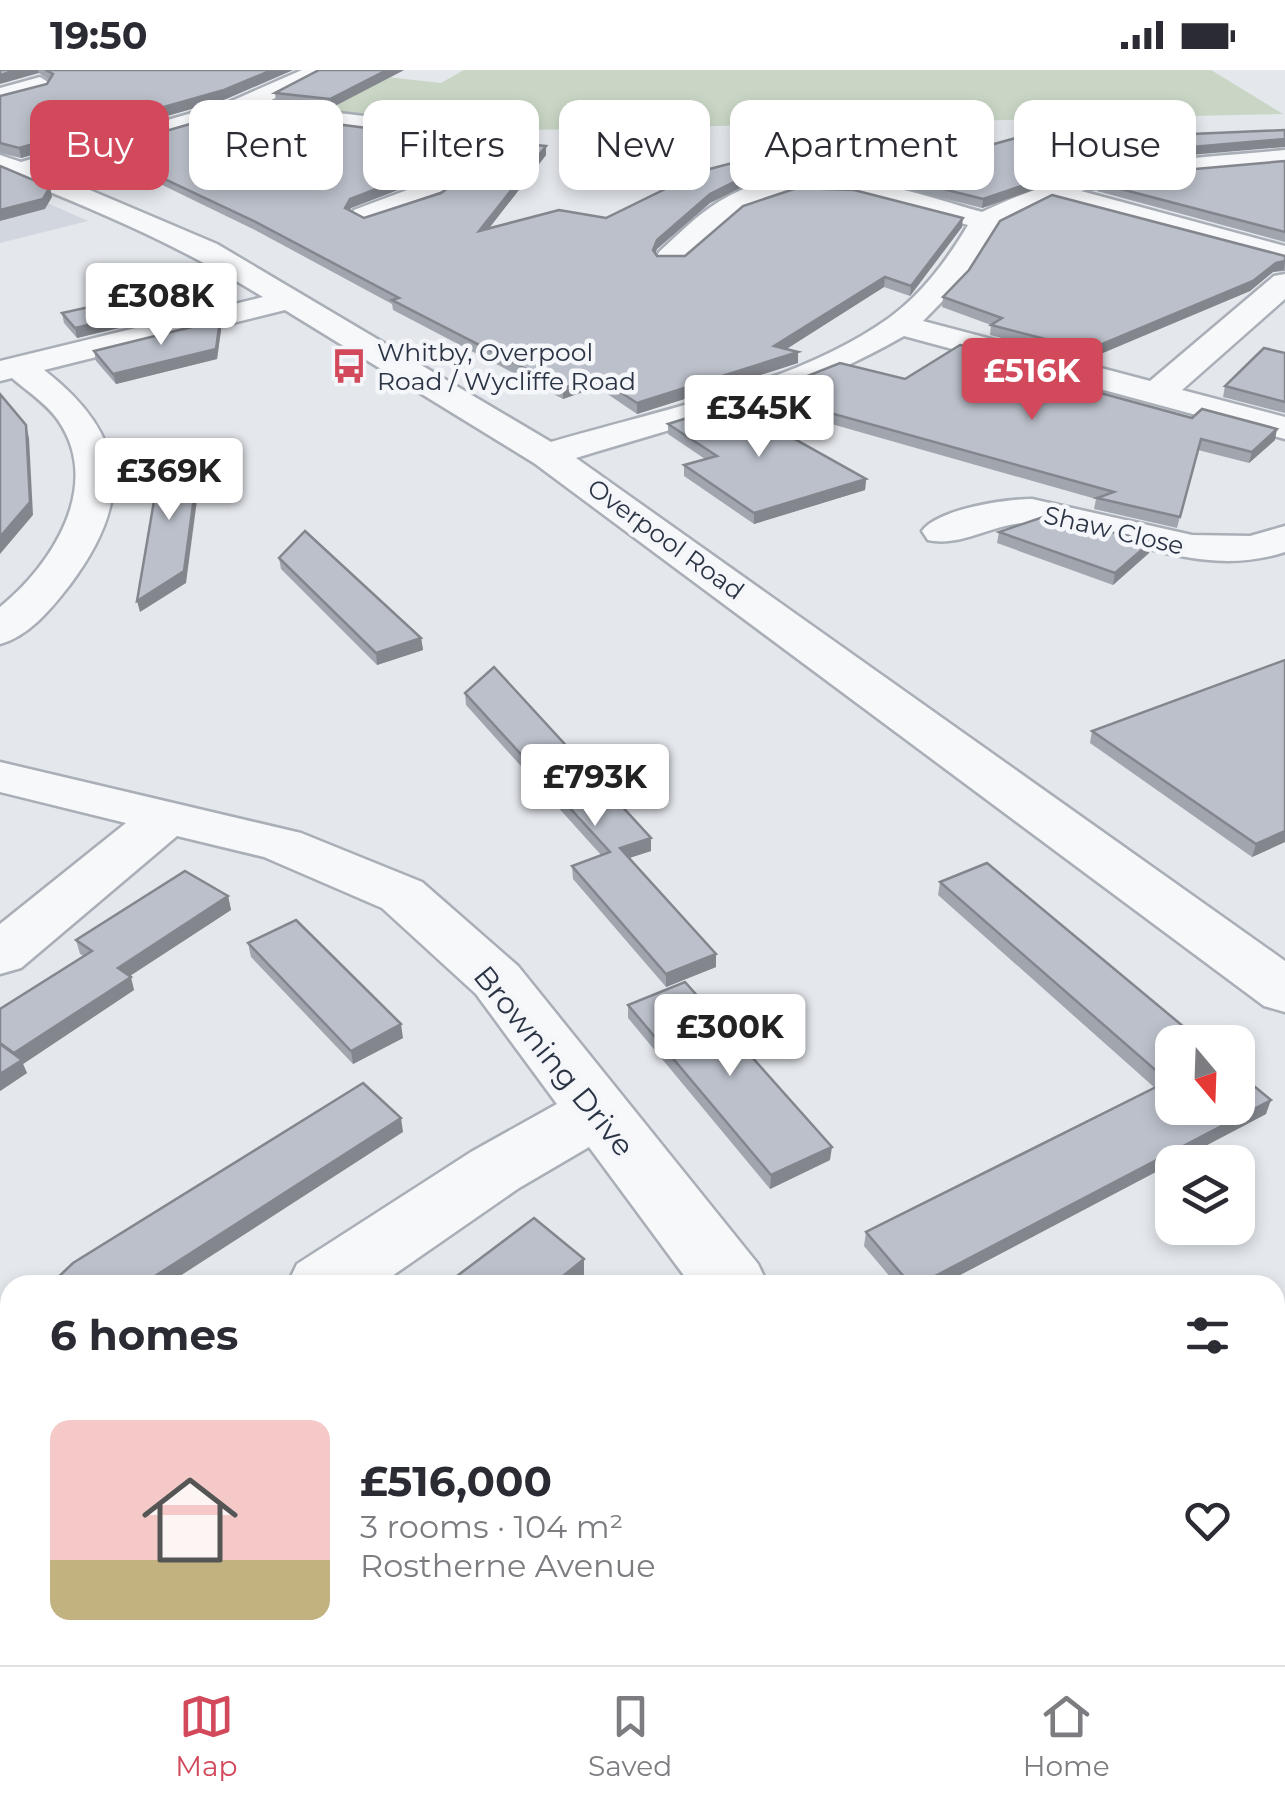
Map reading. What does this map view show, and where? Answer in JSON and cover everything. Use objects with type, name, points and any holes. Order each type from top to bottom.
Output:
[{"type":"street","points":[[251,100],[308,71]]},
{"type":"street","points":[[0,95],[40,84]]},
{"type":"street","points":[[10,166],[189,120]]},
{"type":"street","points":[[343,120],[448,132],[482,143],[455,180],[380,215]]},
{"type":"street","points":[[548,455],[768,388],[842,358],[900,325],[954,272],[985,221],[1047,191],[1136,171],[1285,158]]},
{"type":"street","name":"Overpool Road","points":[[10,166],[190,242],[293,299],[548,455],[1283,987]]},
{"type":"street","points":[[718,253],[677,252],[729,206],[790,184],[835,183],[985,221]]},
{"type":"street","points":[[1047,191],[1285,255]]},
{"type":"street","points":[[1157,393],[1285,283]]},
{"type":"street","points":[[10,369],[293,299]]},
{"type":"street","points":[[900,325],[1285,428]]},
{"type":"street","points":[[0,630],[57,580],[81,538],[93,501],[96,468],[88,438],[72,412],[10,369]]},
{"type":"street","name":"Shaw Close","points":[[943,531],[987,516],[1030,510],[1160,537],[1206,553],[1238,552],[1285,538]]},
{"type":"street","name":"Browning Drive","points":[[0,777],[282,845],[402,895],[497,980],[724,1275]]},
{"type":"street","points":[[0,954],[167,817]]},
{"type":"street","points":[[338,1275],[495,1170],[597,1112]]},
{"type":"shaded area","points":[[0,182],[88,221],[0,243]]},
{"type":"green space","points":[[464,70],[1211,70],[1283,114],[1196,116],[1196,100],[1014,100],[1014,120],[994,120],[994,100],[730,100],[730,126],[710,126],[710,100],[559,100],[559,129],[539,130],[539,100],[363,100],[363,117],[343,115],[343,100],[282,100],[342,72],[441,83]]},
{"type":"building","points":[[46,70],[272,70],[224,90],[169,106],[169,100],[30,100],[30,145],[19,148],[0,143],[0,96],[47,84],[53,74]]},
{"type":"building","points":[[319,70],[387,70],[330,99],[275,93]]},
{"type":"building","points":[[189,124],[189,190],[343,190],[343,125],[363,127],[363,190],[373,190],[350,199],[345,208],[364,218],[445,190],[511,190],[479,231],[559,210],[606,218],[663,190],[710,190],[710,169],[730,164],[730,184],[710,194],[657,240],[653,250],[657,256],[685,256],[743,206],[791,190],[854,190],[963,218],[911,286],[885,277],[774,346],[798,352],[637,403],[597,377],[563,388],[392,300],[399,298],[254,221],[169,181],[169,130]]},
{"type":"building","points":[[1285,130],[1285,139],[1196,147],[1196,134]]},
{"type":"building","points":[[1014,138],[1014,188],[983,199],[947,190],[994,190],[994,144]]},
{"type":"building","points":[[1285,161],[1285,232],[1125,190],[1196,190],[1196,169]]},
{"type":"building","points":[[0,166],[30,179],[30,190],[48,190],[43,199],[0,210]]},
{"type":"building","points":[[1052,195],[1285,256],[1285,261],[1276,263],[1253,281],[1088,350],[991,325],[1002,318],[943,297],[969,270],[1000,221]]},
{"type":"building","points":[[166,290],[187,302],[75,328],[62,313]]},
{"type":"building","points":[[220,320],[216,349],[113,374],[94,351]]},
{"type":"building","points":[[960,345],[1046,368],[1031,374],[1192,418],[1202,409],[1277,429],[1252,452],[1201,439],[1180,517],[1097,498],[1114,492],[762,394],[840,363],[905,379]]},
{"type":"building","points":[[1264,348],[1285,353],[1285,402],[1225,386]]},
{"type":"building","points":[[0,394],[26,425],[30,502],[0,537]]},
{"type":"building","points":[[732,404],[866,479],[754,513],[684,465],[717,456],[668,424]]},
{"type":"building","points":[[162,454],[199,460],[184,571],[137,601]]},
{"type":"building","points":[[1043,517],[1152,541],[1115,573],[999,532]]},
{"type":"building","points":[[305,531],[421,638],[376,653],[279,558]]},
{"type":"building","points":[[1285,660],[1285,831],[1256,844],[1092,731]]},
{"type":"building","points":[[494,667],[651,838],[620,848],[716,954],[666,974],[572,866],[610,852],[465,693]]},
{"type":"building","points":[[987,863],[1182,1025],[1155,1025],[1155,1070],[940,882]]},
{"type":"building","points":[[185,871],[228,896],[118,968],[131,977],[14,1053],[0,1043],[0,1009],[92,951],[76,940]]},
{"type":"building","points":[[296,920],[401,1024],[351,1051],[248,943]]},
{"type":"building","points":[[685,982],[832,1147],[771,1175],[628,1005]]},
{"type":"building","points":[[0,1044],[22,1060],[0,1074]]},
{"type":"building","points":[[363,1083],[401,1118],[157,1275],[60,1275],[73,1263]]},
{"type":"building","points":[[1255,1087],[1271,1100],[1255,1108]]},
{"type":"building","points":[[1155,1088],[1155,1125],[1223,1125],[1185,1145],[1155,1145],[1155,1161],[937,1275],[903,1275],[866,1232]]},
{"type":"building","points":[[534,1218],[584,1259],[564,1275],[458,1275]]},
{"type":"place","name":"Whitby, Overpool Road / Wycliffe Road","points":[[349,366]]}]
